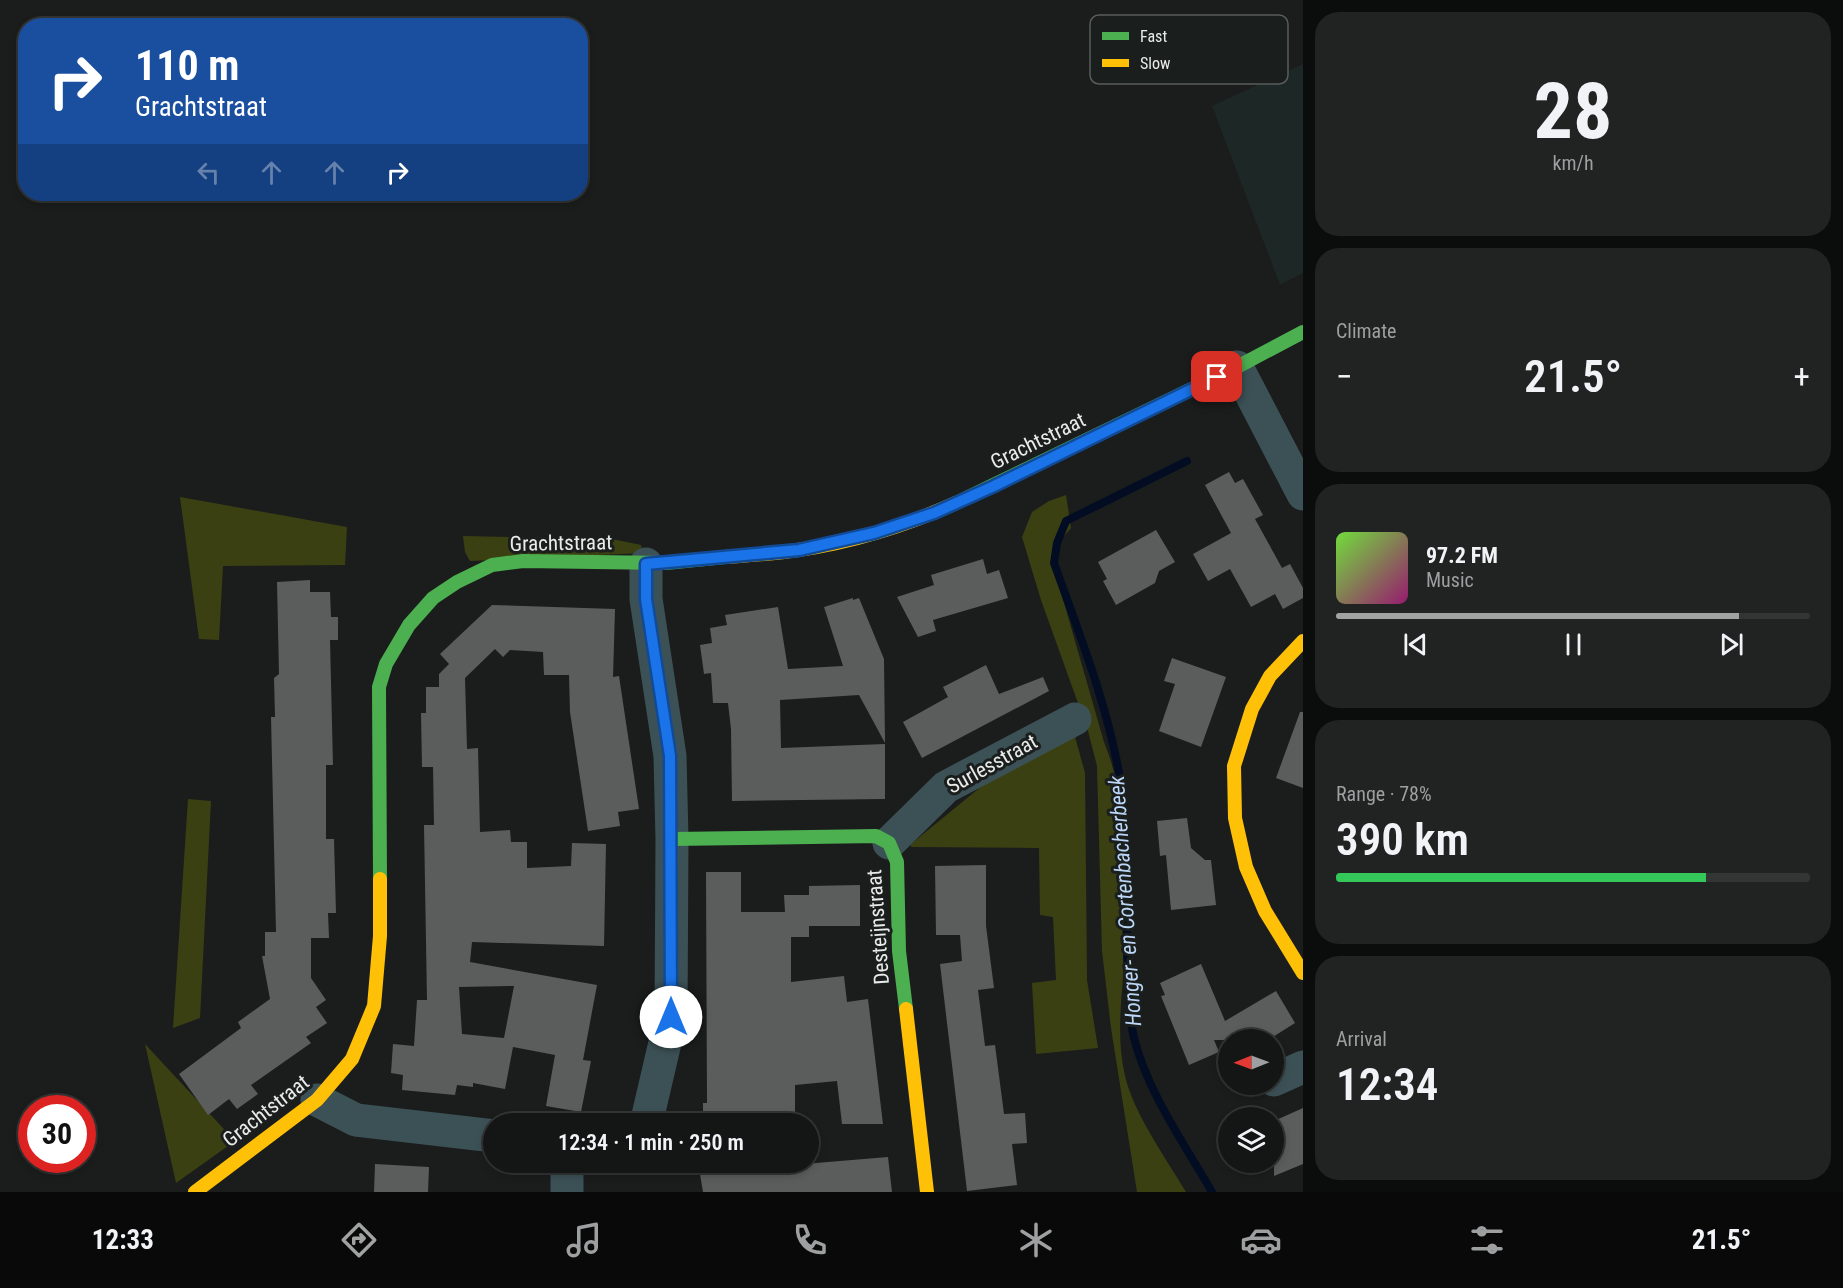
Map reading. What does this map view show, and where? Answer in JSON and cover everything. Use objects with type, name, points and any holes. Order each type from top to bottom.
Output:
[{"type":"street","name":"Grachtstraat","points":[[195,1192],[317,1100],[352,1059],[374,1006],[380,936],[379,687],[386,664],[409,625],[433,598],[457,582],[492,565],[523,561],[646,564],[799,550],[874,533],[934,513],[994,486],[1237,368],[1303,332]]},
{"type":"street","points":[[1237,368],[1292,446],[1303,494]]},
{"type":"street","points":[[646,564],[646,599],[670,756],[672,839],[671,1017],[649,1113]]},
{"type":"street","points":[[1303,641],[1270,676],[1261,692],[1252,709],[1234,766],[1235,818],[1246,867],[1265,911],[1303,973]]},
{"type":"street","name":"Surlesstraat","points":[[889,843],[945,787],[1075,718]]},
{"type":"street","name":"Desteijnstraat","points":[[672,839],[876,836],[889,843],[897,862],[899,951],[927,1192]]},
{"type":"street","points":[[1284,1076],[1303,1067]]},
{"type":"street","points":[[317,1100],[356,1120],[483,1135]]},
{"type":"street","points":[[567,1173],[567,1192]]},
{"type":"shaded area","points":[[1303,64],[1303,273],[1280,285],[1212,106],[1260,84],[1288,84],[1288,71]]},
{"type":"green space","points":[[1066,495],[1071,528],[1057,544],[1056,575],[1113,767],[1126,844],[1126,923],[1120,1012],[1122,1060],[1129,1091],[1151,1136],[1186,1192],[1137,1192],[1111,1028],[1102,951],[1097,766],[1088,731],[1041,600],[1022,537],[1032,512],[1049,501]]},
{"type":"green space","points":[[180,497],[347,527],[345,565],[223,566],[219,640],[199,639]]},
{"type":"green space","points":[[463,536],[612,539],[641,545],[643,553],[470,561],[465,552]]},
{"type":"green space","points":[[1074,733],[1085,773],[1087,980],[1098,1048],[1036,1054],[1032,983],[1056,980],[1053,917],[1040,915],[1039,848],[911,847],[911,844],[988,781]]},
{"type":"green space","points":[[188,799],[211,801],[200,1018],[173,1028]]},
{"type":"green space","points":[[145,1044],[235,1141],[176,1183]]},
{"type":"building","points":[[1229,472],[1235,483],[1243,479],[1263,515],[1255,519],[1282,568],[1290,564],[1303,588],[1303,598],[1283,609],[1275,594],[1251,607],[1230,569],[1208,581],[1193,554],[1231,533],[1205,485]]},
{"type":"building","points":[[1156,530],[1175,562],[1159,571],[1155,583],[1116,605],[1103,581],[1107,579],[1098,562]]},
{"type":"building","points":[[983,559],[987,574],[999,570],[1008,598],[933,620],[936,631],[918,637],[897,597],[934,585],[931,575]]},
{"type":"building","points":[[310,580],[310,592],[330,592],[331,617],[338,617],[338,640],[330,640],[333,765],[326,765],[326,839],[334,839],[336,913],[328,913],[329,938],[311,938],[311,978],[326,1000],[316,1007],[327,1023],[306,1037],[311,1043],[251,1085],[258,1094],[237,1109],[229,1099],[208,1115],[179,1074],[241,1028],[238,1022],[270,999],[262,956],[265,956],[265,932],[276,932],[271,717],[275,717],[274,678],[279,674],[277,582]]},
{"type":"building","points":[[853,598],[853,600],[859,598],[884,659],[885,743],[859,695],[780,700],[781,748],[885,744],[885,799],[732,801],[731,729],[728,703],[713,703],[711,673],[704,674],[700,645],[712,643],[710,628],[727,625],[725,615],[778,607],[788,669],[843,666],[824,607]]},
{"type":"building","points":[[492,605],[615,609],[613,677],[619,676],[639,809],[618,812],[620,826],[588,831],[570,712],[569,675],[544,675],[543,652],[510,650],[503,657],[495,649],[465,678],[467,749],[478,748],[480,832],[510,830],[511,842],[527,842],[527,868],[571,866],[572,843],[606,844],[604,946],[472,942],[470,962],[597,985],[583,1060],[591,1061],[581,1112],[546,1106],[555,1055],[513,1047],[505,1089],[473,1083],[473,1087],[457,1085],[455,1095],[402,1090],[403,1075],[391,1073],[393,1044],[414,1046],[417,1000],[427,1000],[424,825],[434,825],[433,767],[422,767],[421,713],[426,713],[426,687],[439,687],[439,674],[449,664],[440,654]],"holes":[[[514,986],[504,1038],[462,1034],[459,987]]]},
{"type":"building","points":[[1172,658],[1226,677],[1201,747],[1159,731],[1175,684],[1164,681]]},
{"type":"building","points":[[986,665],[999,694],[1043,677],[1049,691],[922,758],[903,722],[948,697],[943,687]]},
{"type":"building","points":[[1300,712],[1303,712],[1303,788],[1276,778]]},
{"type":"building","points":[[1187,818],[1191,848],[1205,860],[1211,860],[1216,905],[1171,910],[1166,855],[1160,856],[1157,821]]},
{"type":"building","points":[[986,865],[986,926],[994,988],[978,990],[985,1046],[995,1045],[1004,1114],[1025,1113],[1027,1143],[1012,1144],[1017,1185],[967,1191],[940,964],[962,961],[960,935],[936,935],[935,866]]},
{"type":"building","points":[[706,872],[741,872],[741,912],[785,912],[784,895],[809,895],[809,886],[860,885],[860,926],[809,926],[809,937],[791,937],[791,982],[844,976],[847,1002],[868,999],[883,1124],[842,1124],[837,1081],[795,1085],[795,1113],[703,1113],[703,1103],[707,1103]]},
{"type":"building","points":[[1201,964],[1225,1021],[1276,991],[1295,1023],[1284,1030],[1218,1029],[1218,1040],[1214,1040],[1218,1052],[1189,1065],[1161,996],[1165,995],[1160,983]]},
{"type":"building","points":[[1303,1108],[1303,1164],[1284,1172],[1284,1117]]},
{"type":"building","points":[[888,1157],[892,1192],[703,1192],[700,1173],[819,1173],[819,1163]]},
{"type":"building","points":[[375,1164],[429,1167],[428,1192],[374,1192]]},
{"type":"waterway","name":"Honger- en Cortenbacherbeek","points":[[1187,461],[1066,521],[1057,543],[1054,563],[1101,700],[1121,785],[1126,855],[1129,999],[1134,1038],[1157,1098],[1212,1192]]},
{"type":"traffic: fast","points":[[956,503],[1237,367],[1303,332]]},
{"type":"traffic: fast","points":[[380,879],[379,687],[386,664],[409,625],[433,598],[457,582],[492,565],[523,561],[666,563],[725,557]]},
{"type":"traffic: fast","points":[[672,839],[876,836],[889,843],[897,862],[899,951],[906,1009]]},
{"type":"traffic: slow","points":[[725,557],[818,547],[899,525],[956,503]]},
{"type":"traffic: slow","points":[[1303,641],[1270,676],[1252,709],[1234,766],[1235,818],[1246,867],[1265,911],[1303,973]]},
{"type":"traffic: slow","points":[[195,1192],[317,1100],[352,1059],[374,1006],[380,936],[380,879]]},
{"type":"traffic: slow","points":[[906,1009],[927,1192]]},
{"type":"route","points":[[671,1017],[670,756],[646,599],[646,564],[799,550],[874,533],[934,513],[994,486],[1217,377]]}]
